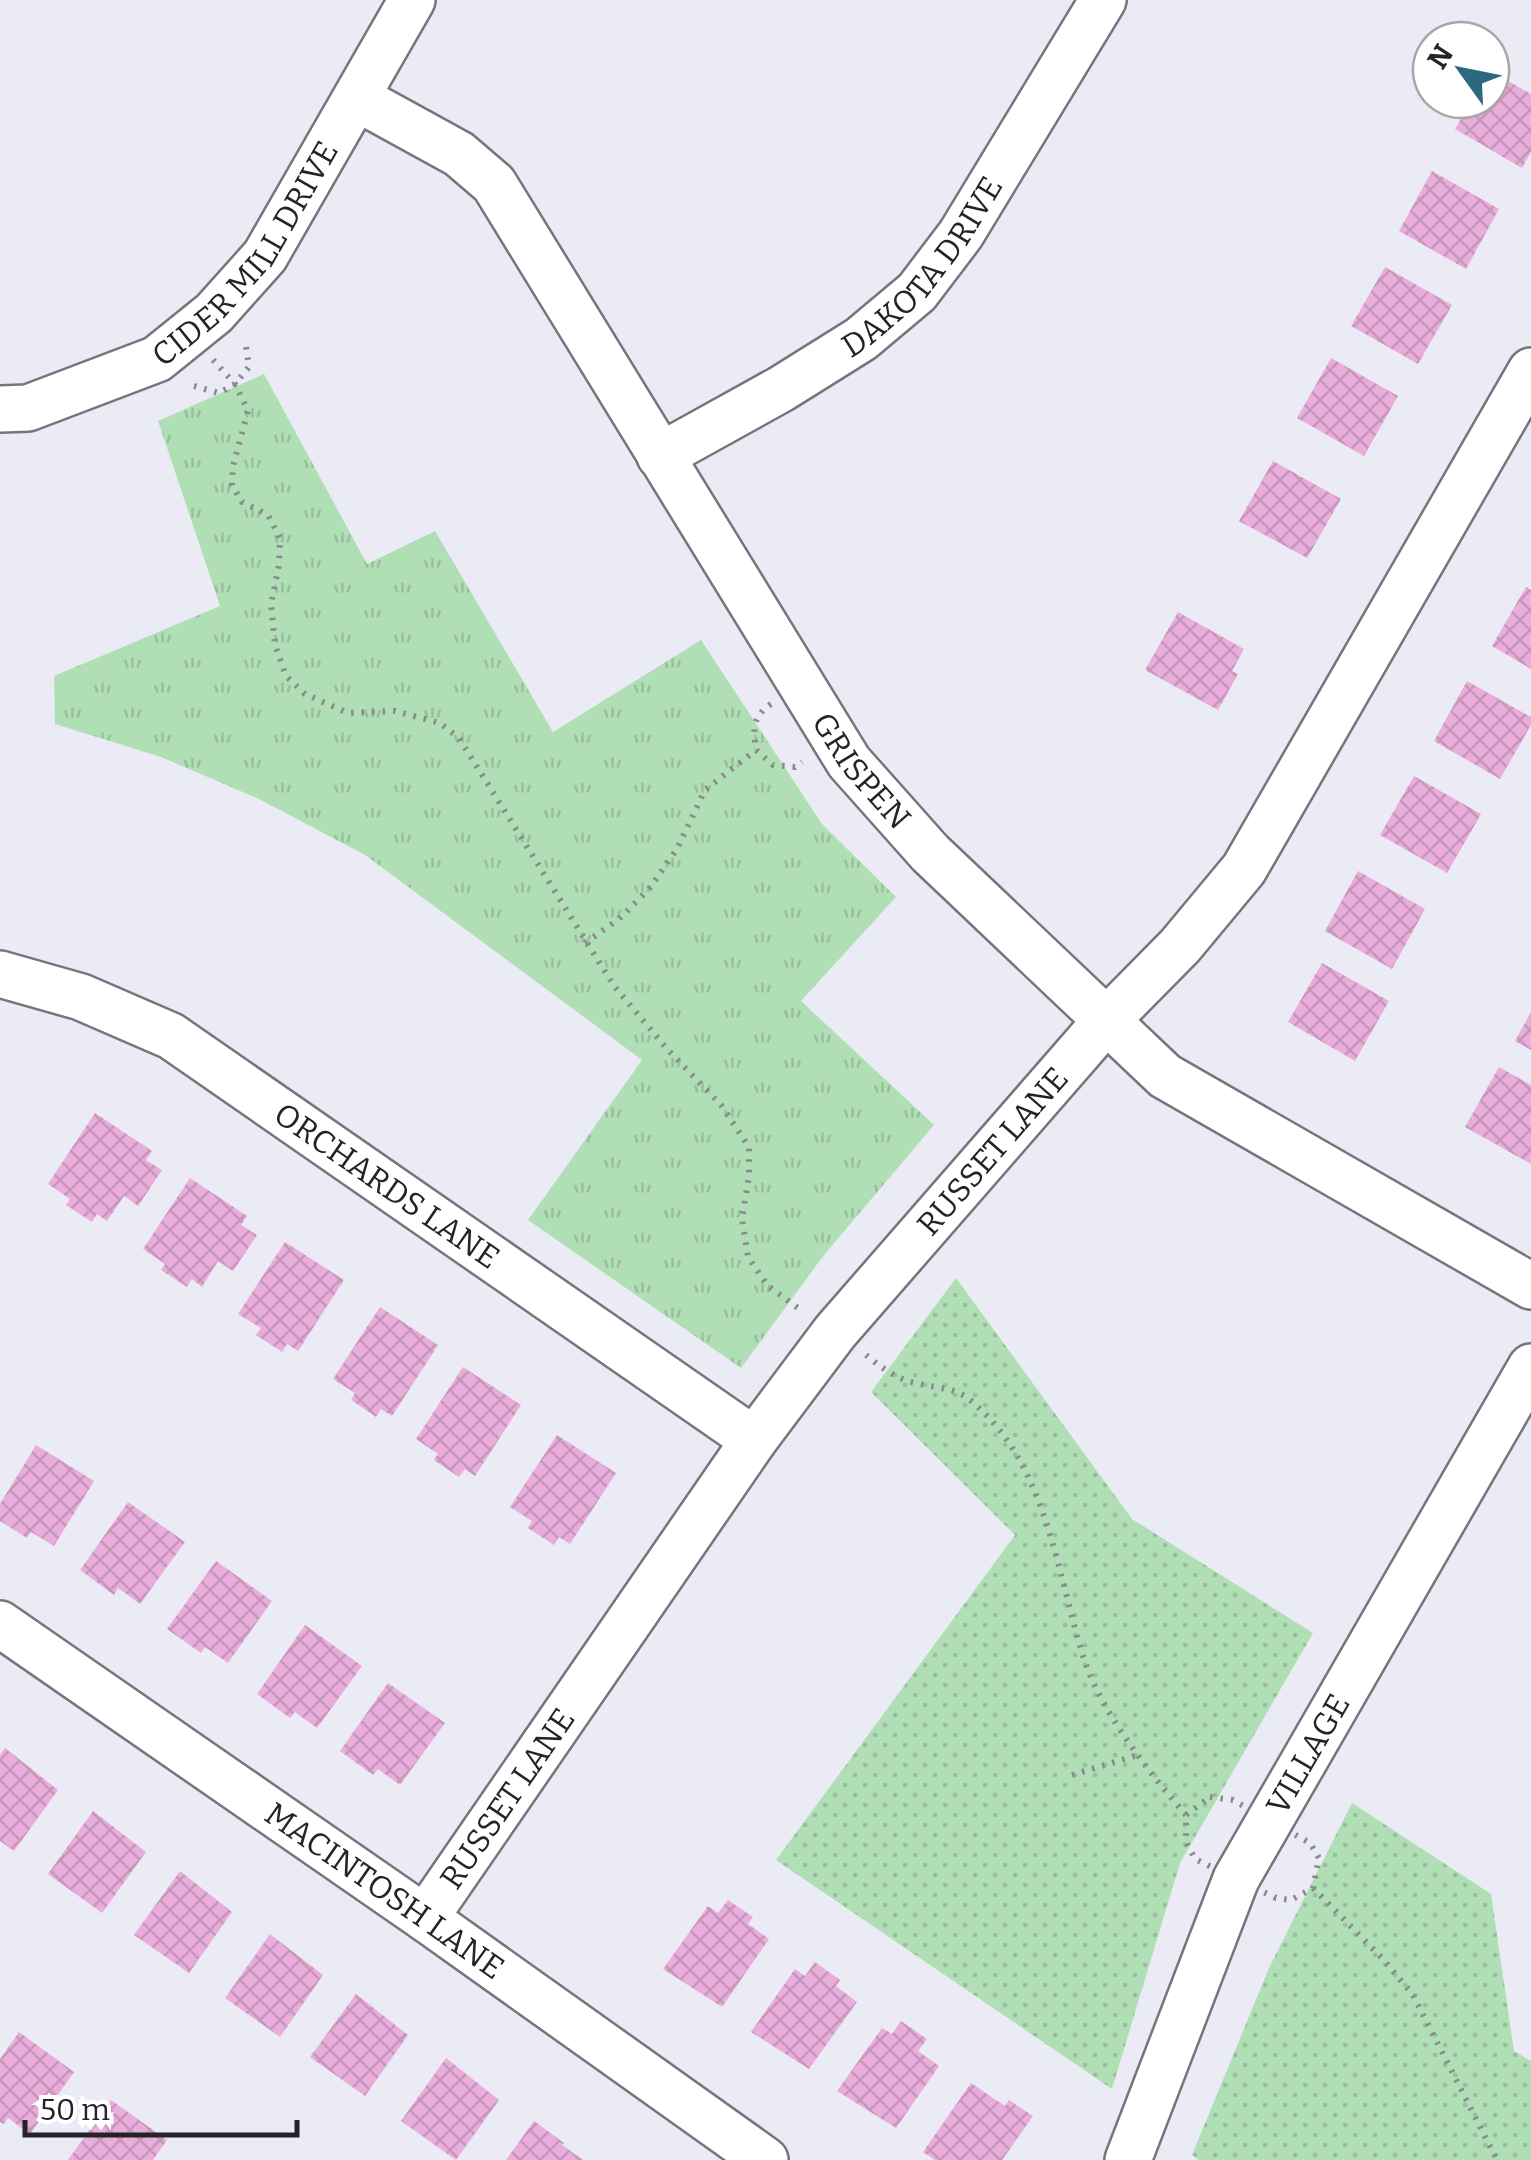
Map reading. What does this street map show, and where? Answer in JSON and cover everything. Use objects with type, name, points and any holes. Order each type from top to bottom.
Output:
[{"type":"street","name":"CIDER MILL DRIVE","points":[[0,409],[28,408],[157,359],[214,313],[265,256],[412,0]]},
{"type":"street","name":"DAKOTA DRIVE","points":[[660,456],[861,338],[917,292],[961,234],[1103,0]]},
{"type":"street","name":"GRISPEN","points":[[357,98],[459,154],[494,184],[849,762],[930,853],[1166,1076],[1531,1286]]},
{"type":"street","name":"RUSSET LANE","points":[[425,1918],[754,1440],[835,1332],[1105,1022],[1180,946],[1244,868],[1531,370]]},
{"type":"street","name":"ORCHARDS LANE","points":[[0,974],[80,997],[171,1036],[754,1440]]},
{"type":"street","name":"VILLAGE","points":[[1128,2160],[1236,1879],[1531,1367]]},
{"type":"street","name":"MACINTOSH LANE","points":[[0,1624],[425,1918],[765,2160]]},
{"type":"path","points":[[189,333],[235,384],[248,412],[233,466],[232,485],[242,502],[268,515],[280,538],[270,604],[275,644],[286,676],[304,694],[348,713],[395,711],[440,722],[460,738],[585,943],[636,1012],[721,1105],[749,1147],[742,1219],[748,1257],[768,1286],[904,1380],[967,1397],[997,1427],[1025,1470],[1047,1523],[1086,1665],[1138,1755],[1186,1815]]},
{"type":"path","points":[[194,386],[219,392],[235,384],[249,367],[246,347]]},
{"type":"path","points":[[585,943],[619,919],[648,889],[677,849],[705,790],[756,750]]},
{"type":"path","points":[[1072,1775],[1138,1755]]},
{"type":"path","points":[[1312,1888],[1413,1995],[1497,2160]]},
{"type":"green space","points":[[264,374],[367,564],[435,531],[553,732],[701,640],[822,824],[896,897],[801,1001],[934,1125],[824,1255],[741,1368],[528,1220],[642,1060],[365,855],[259,799],[161,757],[55,724],[54,676],[220,606],[158,421]]},
{"type":"green space","points":[[956,1278],[1132,1519],[1313,1633],[1180,1863],[1112,2089],[776,1860],[1015,1535],[871,1392]]},
{"type":"green space","points":[[1352,1803],[1491,1894],[1514,2051],[1531,2061],[1531,2160],[1199,2160],[1192,2155],[1269,1968]]},
{"type":"building","points":[[1511,82],[1531,94],[1531,152],[1522,168],[1455,129],[1460,120],[1511,120]]},
{"type":"building","points":[[1432,171],[1499,209],[1466,269],[1399,231]]},
{"type":"building","points":[[1385,267],[1452,305],[1418,364],[1351,326]]},
{"type":"building","points":[[1331,358],[1398,396],[1364,456],[1297,418]]},
{"type":"building","points":[[1273,461],[1341,499],[1307,558],[1239,521]]},
{"type":"building","points":[[1526,587],[1531,590],[1531,669],[1492,646]]},
{"type":"building","points":[[1178,612],[1244,649],[1232,671],[1238,674],[1218,710],[1145,670]]},
{"type":"building","points":[[1467,681],[1531,717],[1531,725],[1500,779],[1434,741]]},
{"type":"building","points":[[1414,776],[1481,814],[1447,873],[1380,835]]},
{"type":"building","points":[[1358,871],[1425,909],[1392,969],[1325,931]]},
{"type":"building","points":[[1322,963],[1389,1001],[1355,1061],[1288,1022]]},
{"type":"building","points":[[1531,1012],[1531,1050],[1515,1041]]},
{"type":"building","points":[[1499,1067],[1531,1085],[1531,1164],[1465,1127]]},
{"type":"building","points":[[95,1113],[152,1151],[146,1160],[162,1170],[138,1206],[124,1196],[107,1221],[97,1214],[92,1222],[66,1205],[70,1199],[48,1184]]},
{"type":"building","points":[[190,1178],[247,1216],[241,1225],[257,1235],[233,1271],[218,1261],[202,1287],[192,1279],[187,1287],[161,1270],[165,1264],[143,1249]]},
{"type":"building","points":[[285,1242],[344,1280],[298,1351],[287,1344],[282,1352],[256,1335],[261,1328],[238,1314]]},
{"type":"building","points":[[380,1307],[438,1345],[392,1416],[381,1409],[376,1417],[351,1400],[355,1393],[333,1379]]},
{"type":"building","points":[[463,1367],[521,1405],[475,1476],[465,1469],[459,1477],[434,1460],[438,1454],[416,1439]]},
{"type":"building","points":[[557,1435],[616,1473],[570,1544],[559,1537],[554,1545],[528,1528],[532,1521],[510,1507]]},
{"type":"building","points":[[36,1445],[94,1481],[54,1546],[31,1532],[27,1538],[0,1521],[0,1504]]},
{"type":"building","points":[[128,1502],[185,1542],[140,1604],[118,1588],[114,1595],[80,1570]]},
{"type":"building","points":[[216,1561],[272,1601],[228,1663],[205,1647],[201,1653],[167,1629]]},
{"type":"building","points":[[305,1625],[362,1666],[317,1728],[295,1712],[290,1718],[257,1694]]},
{"type":"building","points":[[388,1683],[445,1723],[400,1785],[378,1769],[373,1775],[340,1751]]},
{"type":"building","points":[[5,1748],[58,1790],[14,1851],[0,1841],[0,1755]]},
{"type":"building","points":[[93,1811],[146,1852],[102,1913],[48,1874]]},
{"type":"building","points":[[180,1871],[232,1912],[189,1973],[134,1935]]},
{"type":"building","points":[[728,1900],[753,1917],[748,1924],[769,1939],[722,2007],[663,1969],[708,1906],[718,1913]]},
{"type":"building","points":[[270,1934],[323,1975],[280,2037],[225,1998]]},
{"type":"building","points":[[815,1962],[840,1980],[836,1986],[857,2002],[809,2069],[751,2032],[795,1969],[805,1976]]},
{"type":"building","points":[[356,1994],[408,2035],[365,2096],[310,2057]]},
{"type":"building","points":[[901,2021],[927,2039],[918,2051],[939,2066],[896,2128],[837,2091],[882,2028],[892,2034]]},
{"type":"building","points":[[19,2032],[74,2072],[30,2134],[8,2118],[4,2124],[0,2122],[0,2059]]},
{"type":"building","points":[[446,2058],[499,2100],[456,2160],[401,2121]]},
{"type":"building","points":[[971,2083],[1005,2106],[1009,2100],[1033,2116],[1002,2160],[935,2160],[923,2152]]},
{"type":"building","points":[[111,2100],[167,2140],[153,2160],[68,2160]]},
{"type":"building","points":[[534,2121],[564,2143],[583,2160],[506,2160]]}]
